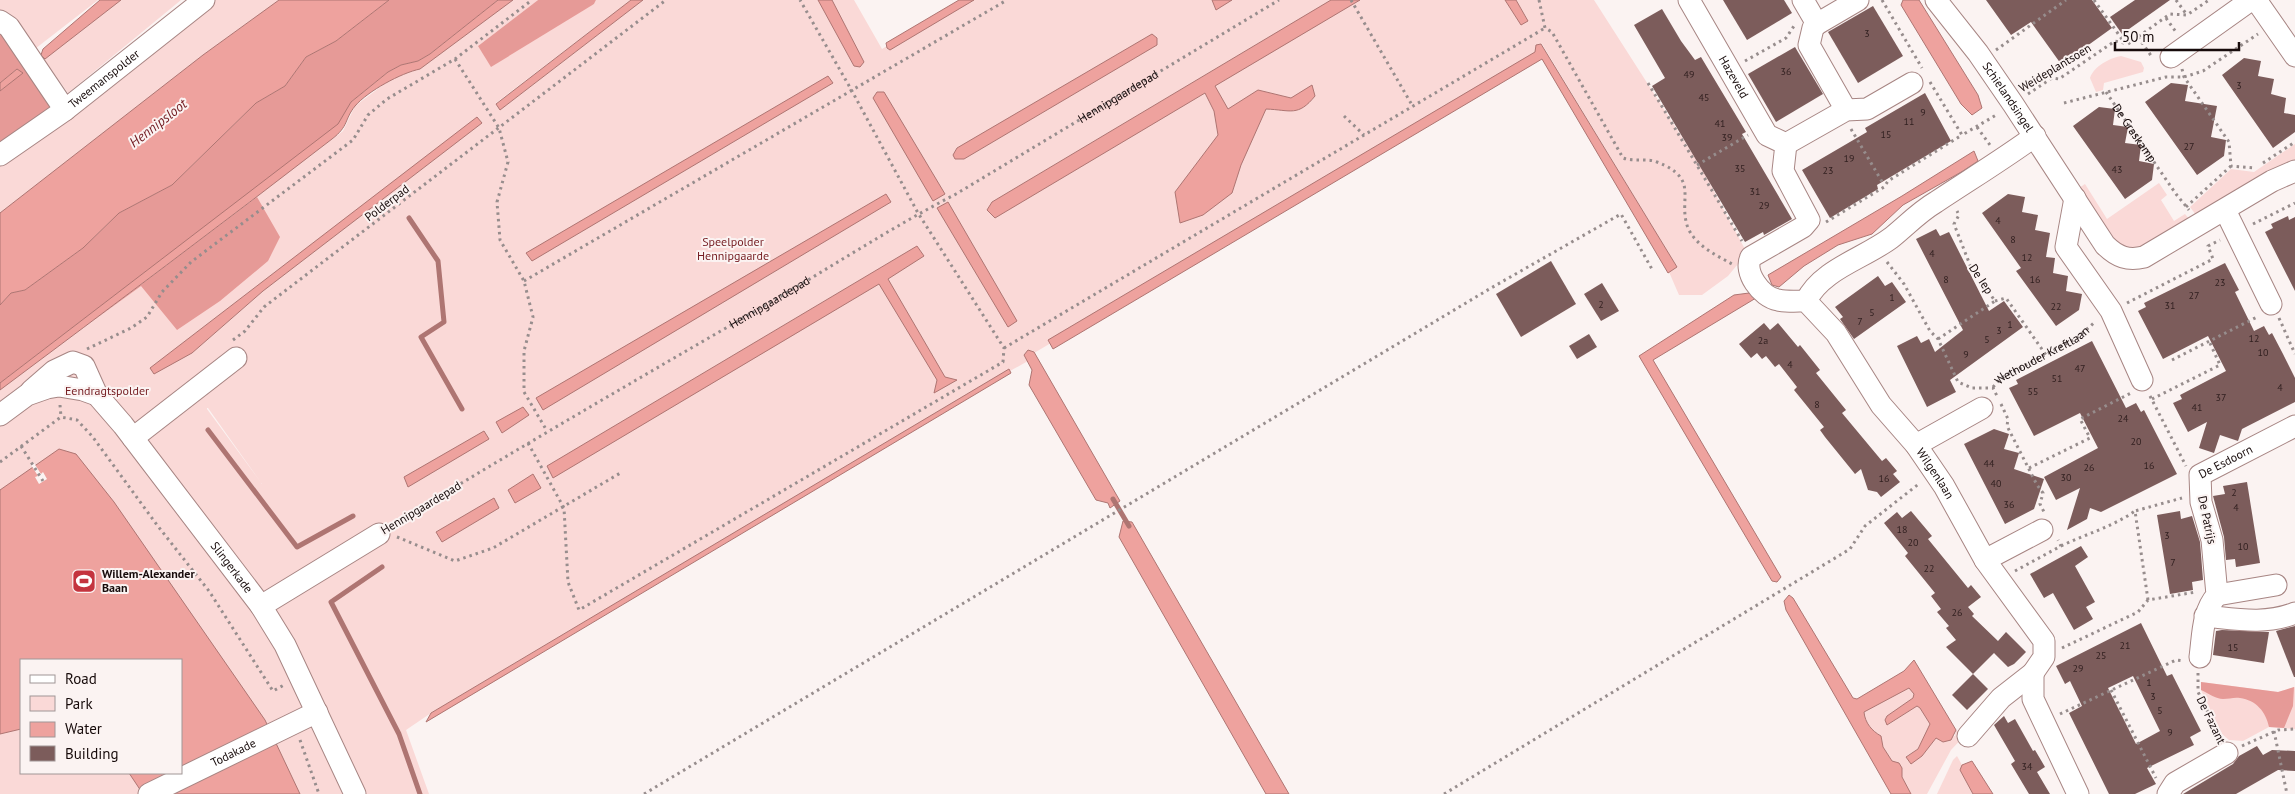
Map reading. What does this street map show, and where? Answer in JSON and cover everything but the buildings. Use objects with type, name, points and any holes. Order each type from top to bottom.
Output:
[{"type":"street","name":"Tweemanspolder","points":[[0,155],[66,110],[204,0]]},
{"type":"street","name":"Hazeveld","points":[[1689,0],[1767,135],[1786,144]]},
{"type":"street","points":[[1844,112],[1809,45],[1813,28],[1811,13],[1858,0]]},
{"type":"street","name":"Schielandsingel","points":[[1937,0],[1982,59],[2035,136],[2105,245],[2122,258],[2134,260],[2144,257],[2225,210]]},
{"type":"street","points":[[2171,57],[2251,0]]},
{"type":"street","points":[[2256,0],[2295,56]]},
{"type":"street","points":[[0,21],[9,27],[66,110]]},
{"type":"street","points":[[1912,82],[1867,109],[1844,112],[1786,144],[1783,171],[1809,220],[1751,265],[1758,286],[1772,298],[1806,301],[1811,291],[1822,279],[1877,247],[1935,202],[2035,136]]},
{"type":"street","points":[[2272,306],[2225,210],[2272,181],[2295,171]]},
{"type":"street","points":[[2075,198],[2066,247],[2111,311],[2144,383]]},
{"type":"street","name":"Wilgenlaan","points":[[1806,301],[1836,333],[1881,405],[1916,445],[1944,486],[1998,580],[2044,641],[2032,699],[2078,794]]},
{"type":"street","points":[[133,438],[233,350]]},
{"type":"street","points":[[0,415],[54,372],[73,362]]},
{"type":"street","name":"Slingerkade","points":[[73,362],[84,366],[97,395],[133,438],[261,606],[285,645],[355,794]]},
{"type":"street","points":[[26,395],[59,386],[83,390],[97,395]]},
{"type":"street","points":[[1916,445],[1982,408]]},
{"type":"street","name":"De Esdoorn","points":[[2200,475],[2295,426]]},
{"type":"street","name":"De Patrijs","points":[[2200,475],[2200,498],[2212,540],[2217,592]]},
{"type":"street","points":[[1985,560],[2048,527]]},
{"type":"street","name":"Hennipgaardepad","points":[[261,606],[379,534]]},
{"type":"street","points":[[2200,660],[2205,616],[2217,592],[2276,586]]},
{"type":"street","points":[[2205,616],[2265,621],[2281,619],[2295,613]]},
{"type":"street","points":[[1968,736],[2001,698],[2038,665]]},
{"type":"street","name":"Todakade","points":[[149,794],[318,712]]},
{"type":"street","name":"De Fazant","points":[[2164,790],[2227,753]]},
{"type":"path","points":[[73,362],[77,355],[94,344],[131,328],[148,317],[162,292],[190,262],[353,140],[368,115],[386,99],[455,59],[532,0]]},
{"type":"path","name":"Polderpad","points":[[233,350],[264,307],[666,0]]},
{"type":"path","points":[[528,443],[564,508],[568,582],[579,610],[1003,362],[1004,348],[918,213],[800,0]]},
{"type":"path","points":[[524,281],[1007,0]]},
{"type":"path","name":"Hennipgaardepad","points":[[379,534],[547,431],[778,298],[918,213],[956,194],[1279,0]]},
{"type":"path","points":[[1351,0],[1412,105]]},
{"type":"path","points":[[1539,0],[1546,28],[1552,32],[1623,158],[1632,161],[1655,161],[1680,177],[1684,184],[1688,228],[1701,245],[1751,265]]},
{"type":"path","points":[[1882,0],[1962,135]]},
{"type":"path","points":[[1982,59],[2066,0]]},
{"type":"path","points":[[2094,0],[2124,43]]},
{"type":"path","points":[[2176,0],[2187,15]]},
{"type":"path","name":"Weideplantsoen","points":[[1806,223],[1820,226],[2052,78],[2059,79],[2115,41],[2128,44],[2170,14],[2187,15],[2209,0]]},
{"type":"path","points":[[1730,70],[1786,38],[1792,27],[1811,13]]},
{"type":"path","points":[[1004,348],[1412,105],[1546,28]]},
{"type":"path","points":[[455,59],[499,128],[508,162],[497,202],[500,240],[524,281],[533,317],[524,351],[524,392],[547,431]]},
{"type":"path","points":[[2184,77],[2229,142],[2231,166]]},
{"type":"path","points":[[1648,83],[1751,265]]},
{"type":"path","name":"De Graskamp","points":[[2106,92],[2163,173]]},
{"type":"path","points":[[1844,112],[1885,186]]},
{"type":"path","points":[[1344,116],[1364,135]]},
{"type":"path","points":[[1696,165],[1762,126]]},
{"type":"path","points":[[2186,207],[2231,166],[2254,169],[2295,142]]},
{"type":"path","name":"De Iep","points":[[1938,339],[1995,301],[1970,265],[1954,224],[1959,215],[1949,194]]},
{"type":"path","name":"Wethouder Kreftlaan","points":[[1982,408],[2001,378],[2077,338],[2111,311],[2213,259],[2208,246],[2295,203]]},
{"type":"path","points":[[644,794],[1136,502],[1491,288],[1621,214],[1653,271]]},
{"type":"path","points":[[1877,247],[1904,284],[1930,331],[1938,339],[1958,382],[1972,388],[1993,388],[2008,419],[2007,426],[2044,493],[2040,504],[2048,527],[2061,546]]},
{"type":"path","points":[[1995,301],[2006,298],[2046,355]]},
{"type":"path","points":[[2172,360],[2272,306],[2295,354]]},
{"type":"path","points":[[2152,399],[2220,365],[2209,341]]},
{"type":"path","points":[[2029,468],[2090,438],[2080,419],[2144,383]]},
{"type":"path","name":"De Esdoorn","points":[[2144,383],[2189,472],[2200,475]]},
{"type":"path","points":[[0,462],[61,417],[77,420],[92,436],[157,525],[209,591],[273,691],[300,677]]},
{"type":"path","points":[[21,446],[43,481]]},
{"type":"path","points":[[379,534],[403,538],[455,561],[493,548],[564,508],[622,472]]},
{"type":"path","points":[[1444,794],[1850,549],[1865,526],[1934,472]]},
{"type":"path","points":[[1998,580],[2086,534],[2116,524],[2135,511],[2154,508],[2182,498],[2200,498]]},
{"type":"path","points":[[2135,511],[2148,600]]},
{"type":"path","points":[[2038,665],[2138,612],[2148,600],[2217,592]]},
{"type":"path","points":[[2044,722],[2176,660],[2200,660]]},
{"type":"path","name":"De Fazant","points":[[2200,660],[2196,683],[2198,692],[2227,753],[2284,728],[2295,729]]},
{"type":"path","points":[[2111,690],[2164,790]]},
{"type":"path","points":[[294,722],[300,745],[319,794]]},
{"type":"path","points":[[2274,732],[2287,794]]},
{"type":"green space","points":[[0,0],[98,0],[0,76]]},
{"type":"green space","points":[[121,0],[181,0],[68,93],[41,55],[45,59]]},
{"type":"green space","points":[[206,0],[279,0],[203,55],[0,213],[0,163]]},
{"type":"green space","name":"Speelpolder Hennipgaarde","points":[[513,0],[538,0],[478,46],[594,4],[596,0],[631,0],[496,103],[500,110],[643,0],[854,0],[882,49],[965,0],[1511,0],[1528,20],[1516,0],[1594,0],[1701,167],[1747,253],[1728,276],[1702,295],[1679,295],[1669,272],[1677,267],[1542,44],[1538,44],[1543,54],[1034,353],[1026,358],[1028,361],[1009,370],[431,713],[406,730],[429,794],[0,794],[0,380],[212,223],[125,297],[343,131],[355,106],[404,72],[420,69]],"holes":[[[482,123],[263,291],[192,353],[258,286]],[[208,408],[262,484],[207,409]]]},
{"type":"green space","points":[[2121,56],[2141,62],[2144,68],[2143,72],[2104,83],[2103,90],[2096,92],[2090,78],[2092,74],[2103,63]]},
{"type":"green space","points":[[2295,144],[2295,163],[2196,215],[2190,207],[2231,169],[2254,172]]},
{"type":"green space","points":[[2159,183],[2167,195],[2161,200],[2174,221],[2185,214],[2190,220],[2158,239],[2138,248],[2130,248],[2121,244],[2113,237],[2104,227],[2079,188],[2085,184],[2107,219]]},
{"type":"green space","points":[[2201,682],[2278,692],[2295,687],[2295,729],[2269,727],[2243,741],[2229,740],[2222,734],[2201,690]]},
{"type":"green space","points":[[1909,687],[1914,694],[1913,698],[1887,716],[1888,725],[1917,706],[1930,724],[1918,749],[1906,756],[1922,756],[1936,738],[1955,736],[1956,730],[1965,735],[1951,750],[1927,794],[1911,794],[1901,777],[1899,763],[1892,761],[1883,747],[1881,736],[1871,728],[1865,718],[1865,710]]},
{"type":"green space","points":[[1957,756],[1962,765],[1960,770],[1973,794],[1937,794],[1953,760]]},
{"type":"shaded area","points":[[389,0],[498,0],[430,54],[418,61],[401,65],[388,72],[351,102],[339,124],[0,383],[0,305],[11,293],[25,290],[83,248],[119,213],[172,185],[256,103],[285,86],[306,57],[336,41]]},
{"type":"shaded area","points":[[538,0],[596,0],[594,4],[491,67],[478,46]]},
{"type":"shaded area","points":[[0,27],[56,103],[0,147],[0,91],[22,73],[17,69],[0,83]]},
{"type":"shaded area","points":[[257,197],[280,237],[268,261],[220,301],[177,330],[141,286],[90,323]]},
{"type":"shaded area","points":[[2201,682],[2278,692],[2294,687],[2293,706],[2284,728],[2269,727],[2263,712],[2251,701],[2240,698],[2220,699],[2201,690]]},
{"type":"water","points":[[100,0],[121,0],[45,59],[41,55],[43,49]]},
{"type":"water","name":"Hennipsloot","points":[[279,0],[389,0],[336,41],[306,57],[285,86],[256,103],[172,185],[119,213],[83,248],[25,290],[11,293],[0,305],[0,213],[203,55]]},
{"type":"water","points":[[498,0],[513,0],[420,69],[395,79],[368,94],[355,106],[344,127],[332,139],[0,390],[0,383],[338,124],[351,102],[388,72],[401,65],[418,61],[430,54]]},
{"type":"water","points":[[631,0],[643,0],[500,110],[496,104]]},
{"type":"water","points":[[818,0],[832,0],[864,62],[860,67],[854,66]]},
{"type":"water","points":[[959,0],[974,0],[890,50],[887,48],[886,43]]},
{"type":"water","points":[[1212,0],[1232,0],[1216,10]]},
{"type":"water","points":[[1331,0],[1360,0],[1215,86],[1228,109],[1258,90],[1291,98],[1312,85],[1315,96],[1299,110],[1266,109],[1241,165],[1232,193],[1203,215],[1180,223],[1175,192],[1218,135],[1214,111],[1205,93],[995,218],[987,210],[992,202]]},
{"type":"water","points":[[1505,0],[1516,0],[1528,21],[1521,25]]},
{"type":"water","points":[[1903,0],[1919,0],[1978,95],[1982,108],[1972,115],[1961,104],[1901,5]]},
{"type":"water","points":[[1152,34],[1157,38],[1157,45],[964,159],[955,159],[953,155],[957,148]]},
{"type":"water","points":[[1541,44],[1677,267],[1668,273],[1542,59],[1053,349],[1048,340],[1535,52],[1536,45]]},
{"type":"water","points":[[17,69],[23,73],[0,91],[0,83]]},
{"type":"water","points":[[828,76],[833,83],[532,261],[526,253]]},
{"type":"water","points":[[877,92],[884,92],[945,194],[933,201],[873,98]]},
{"type":"water","points":[[477,117],[482,123],[263,291],[192,353],[154,374],[150,368]]},
{"type":"water","points":[[1974,151],[1978,161],[1903,205],[1872,234],[1838,245],[1804,266],[1779,287],[1772,285],[1768,275]]},
{"type":"water","points":[[886,194],[891,202],[543,410],[536,398]]},
{"type":"water","points":[[948,202],[1017,321],[1008,327],[937,208]]},
{"type":"water","points":[[917,246],[924,256],[888,279],[945,377],[957,380],[934,393],[937,380],[879,284],[553,478],[547,466]]},
{"type":"water","points":[[1749,293],[1756,298],[1653,360],[1781,577],[1777,582],[1772,581],[1639,356],[1734,295]]},
{"type":"water","points":[[1028,350],[1034,352],[1120,501],[1110,508],[1108,503],[1096,500],[1029,385],[1032,370],[1024,355]]},
{"type":"water","points":[[1009,369],[1011,373],[426,722],[431,713]]},
{"type":"water","points":[[523,407],[529,415],[502,433],[496,422]]},
{"type":"water","points":[[484,431],[489,439],[408,487],[404,477]]},
{"type":"water","name":"Willem-Alexander Baan","points":[[59,449],[76,454],[114,502],[265,720],[300,794],[143,794],[130,774],[182,774],[182,659],[20,659],[20,729],[0,734],[0,490]]},
{"type":"water","points":[[533,474],[541,488],[515,503],[508,490]]},
{"type":"water","points":[[494,498],[499,508],[442,542],[436,532]]},
{"type":"water","points":[[1123,521],[1132,522],[1289,794],[1266,794],[1119,537]]},
{"type":"water","points":[[1789,595],[1793,598],[1853,698],[1857,699],[1904,671],[1914,660],[1956,730],[1951,740],[1943,742],[1936,738],[1922,756],[1911,764],[1906,757],[1918,749],[1930,724],[1917,706],[1887,725],[1885,720],[1887,716],[1913,698],[1914,694],[1909,688],[1864,712],[1870,726],[1881,736],[1883,747],[1892,761],[1899,763],[1902,768],[1902,777],[1911,794],[1891,794],[1786,610],[1784,601]]},
{"type":"water","points":[[1972,761],[1993,794],[1973,794],[1960,770],[1962,765]]},
{"type":"pier","points":[[34,463],[41,474],[43,472],[47,479],[39,484],[35,477],[38,476],[31,465]]},
{"type":"waterway","points":[[409,218],[438,261],[444,322],[421,337],[462,409]]},
{"type":"waterway","points":[[208,430],[297,547],[353,516]]},
{"type":"waterway","points":[[1113,499],[1129,526]]},
{"type":"waterway","points":[[382,567],[331,602],[399,734],[420,794]]},
{"type":"place","name":"Willem-Alexander Baan","points":[[84,581]]},
{"type":"park label","name":"Eendragtspolder","points":[[107,391]]}]
